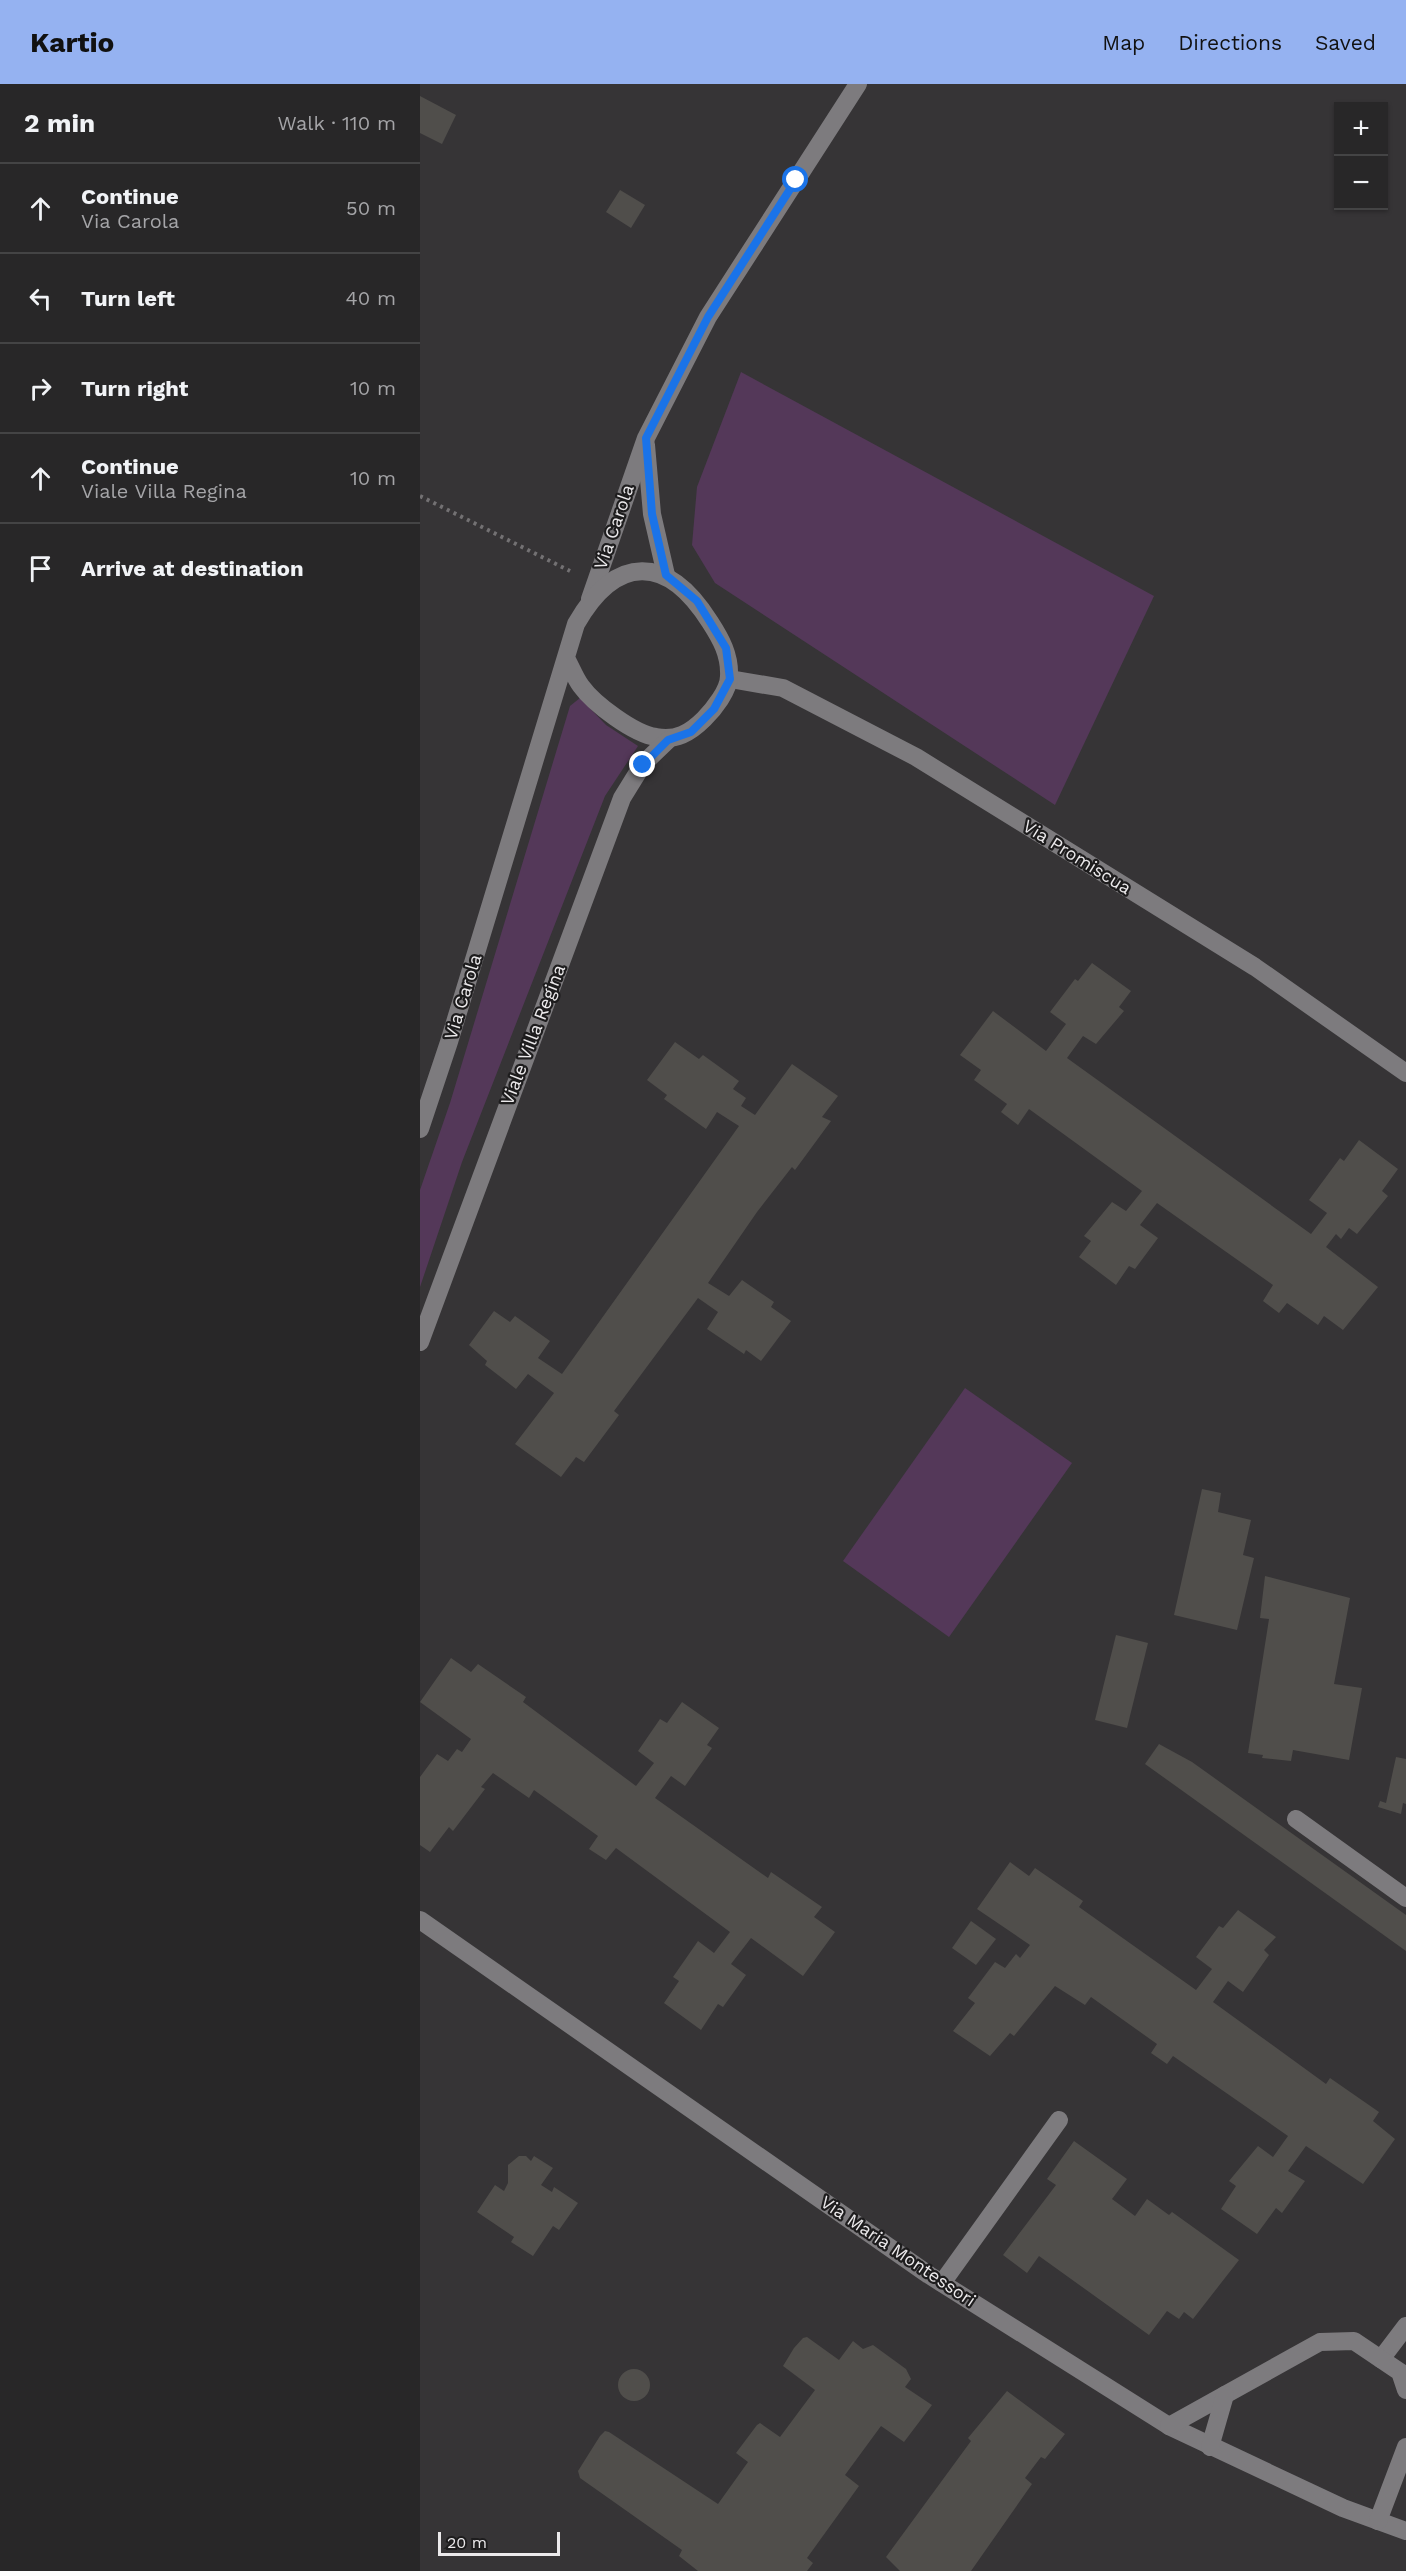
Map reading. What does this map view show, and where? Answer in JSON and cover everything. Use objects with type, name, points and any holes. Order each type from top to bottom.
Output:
[{"type":"street","name":"Via Carola","points":[[592,591],[646,438],[708,317],[858,84]]},
{"type":"street","points":[[646,438],[652,514],[666,575]]},
{"type":"street","points":[[636,570],[666,575],[697,601],[726,648],[730,679],[714,709],[691,732],[668,740],[648,736],[620,721],[582,687],[566,658],[576,624],[592,591],[617,576],[636,570]]},
{"type":"street","name":"Via Carola","points":[[420,1129],[566,658]]},
{"type":"street","name":"Via Promiscua","points":[[730,679],[783,688],[916,757],[1254,967],[1406,1073]]},
{"type":"street","name":"Viale Villa Regina","points":[[420,1342],[622,798],[643,765],[668,740]]},
{"type":"street","points":[[1296,1819],[1406,1898]]},
{"type":"street","name":"Via Maria Montessori","points":[[420,1920],[942,2283],[1169,2426],[1343,2508],[1406,2531]]},
{"type":"street","points":[[942,2283],[1059,2120]]},
{"type":"street","points":[[1381,2359],[1406,2326]]},
{"type":"street","points":[[1169,2426],[1320,2342],[1354,2341],[1400,2372],[1406,2390]]},
{"type":"street","points":[[1210,2447],[1225,2395]]},
{"type":"street","points":[[1378,2521],[1406,2447]]},
{"type":"path","points":[[420,496],[592,591]]},
{"type":"shaded area","points":[[741,372],[1154,596],[1055,805],[715,583],[692,545],[697,487]]},
{"type":"shaded area","points":[[580,698],[606,725],[638,746],[605,796],[462,1162],[420,1287],[420,1190],[450,1103],[570,706]]},
{"type":"shaded area","points":[[965,1388],[1072,1463],[949,1637],[843,1561]]},
{"type":"building","points":[[420,96],[456,115],[442,144],[420,133]]},
{"type":"building","points":[[620,190],[645,205],[631,228],[606,212]]},
{"type":"building","points":[[1092,963],[1131,991],[1119,1007],[1124,1011],[1096,1044],[1083,1036],[1067,1058],[1311,1234],[1327,1213],[1309,1200],[1340,1158],[1344,1161],[1359,1140],[1398,1169],[1382,1191],[1388,1196],[1357,1234],[1349,1228],[1341,1239],[1336,1234],[1326,1247],[1378,1287],[1343,1330],[1324,1316],[1318,1325],[1287,1303],[1279,1313],[1263,1301],[1273,1285],[1157,1203],[1140,1225],[1158,1238],[1135,1269],[1129,1266],[1116,1285],[1079,1257],[1091,1241],[1084,1236],[1112,1202],[1126,1211],[1142,1191],[1029,1109],[1018,1125],[1001,1112],[1007,1104],[974,1080],[981,1070],[960,1055],[993,1011],[1046,1051],[1066,1024],[1050,1012],[1075,979],[1078,981]]},
{"type":"building","points":[[675,1042],[699,1059],[703,1055],[739,1081],[733,1089],[746,1098],[741,1106],[755,1115],[792,1064],[838,1096],[822,1117],[831,1121],[795,1170],[792,1167],[757,1212],[708,1283],[729,1296],[742,1280],[774,1302],[771,1307],[791,1321],[761,1361],[746,1350],[744,1354],[707,1329],[718,1312],[698,1298],[614,1411],[619,1415],[584,1462],[576,1457],[561,1477],[515,1444],[554,1393],[528,1374],[516,1389],[485,1365],[487,1361],[469,1345],[494,1311],[510,1322],[515,1316],[550,1341],[538,1358],[562,1374],[739,1126],[717,1112],[706,1129],[664,1099],[667,1095],[647,1080]]},
{"type":"building","points":[[1202,1489],[1221,1493],[1218,1512],[1251,1520],[1243,1555],[1254,1558],[1237,1630],[1174,1615]]},
{"type":"building","points":[[1265,1576],[1350,1598],[1334,1684],[1362,1688],[1349,1760],[1293,1750],[1291,1761],[1262,1758],[1263,1755],[1248,1753],[1269,1619],[1260,1618]]},
{"type":"building","points":[[1116,1635],[1148,1643],[1127,1728],[1095,1720]]},
{"type":"building","points":[[451,1658],[471,1672],[478,1664],[526,1697],[523,1702],[636,1786],[654,1763],[638,1751],[660,1719],[667,1723],[682,1702],[719,1728],[707,1745],[712,1748],[685,1786],[671,1776],[655,1798],[768,1878],[771,1872],[822,1907],[814,1917],[835,1932],[803,1976],[751,1938],[731,1964],[746,1975],[723,2007],[718,2004],[701,2030],[664,2003],[679,1981],[673,1977],[698,1941],[714,1953],[730,1932],[616,1848],[606,1860],[589,1849],[598,1836],[534,1790],[529,1798],[493,1773],[481,1787],[485,1789],[453,1831],[449,1827],[430,1852],[420,1845],[420,1777],[437,1754],[448,1761],[457,1749],[462,1752],[471,1739],[420,1702]]},
{"type":"building","points":[[1159,1744],[1192,1762],[1406,1915],[1406,1951],[1145,1764]]},
{"type":"building","points":[[1396,1757],[1406,1759],[1406,1804],[1403,1803],[1401,1814],[1378,1807],[1380,1801],[1386,1803]]},
{"type":"building","points":[[1010,1862],[1029,1876],[1035,1868],[1083,1901],[1079,1907],[1196,1990],[1212,1969],[1196,1957],[1219,1926],[1223,1928],[1238,1910],[1276,1937],[1264,1950],[1269,1955],[1243,1992],[1228,1981],[1213,2002],[1326,2084],[1330,2078],[1379,2112],[1373,2121],[1395,2139],[1363,2184],[1306,2146],[1288,2171],[1305,2181],[1282,2213],[1276,2208],[1257,2234],[1221,2209],[1236,2186],[1229,2181],[1258,2146],[1273,2157],[1288,2136],[1173,2056],[1167,2064],[1151,2053],[1157,2044],[1091,1997],[1085,2005],[1055,1986],[1014,2036],[1010,2033],[990,2056],[953,2031],[975,2003],[968,1998],[995,1962],[1005,1968],[1016,1954],[1020,1958],[1030,1945],[977,1909]]},
{"type":"building","points":[[971,1921],[996,1939],[976,1965],[952,1948]]},
{"type":"building","points":[[1074,2141],[1127,2179],[1112,2199],[1135,2216],[1147,2199],[1169,2215],[1172,2212],[1239,2260],[1193,2319],[1184,2312],[1179,2319],[1167,2311],[1149,2335],[1039,2256],[1027,2273],[1003,2255],[1056,2185],[1047,2179]]},
{"type":"building","points":[[519,2156],[526,2156],[531,2161],[534,2156],[553,2168],[541,2185],[552,2192],[554,2187],[578,2203],[559,2230],[553,2226],[533,2256],[511,2242],[514,2237],[477,2212],[495,2185],[504,2191],[508,2183],[508,2165]]},
{"type":"building","points":[[807,2337],[839,2360],[853,2341],[863,2349],[873,2345],[906,2369],[911,2379],[905,2387],[932,2405],[904,2442],[881,2426],[845,2475],[859,2486],[807,2558],[813,2563],[807,2571],[698,2571],[679,2556],[682,2550],[580,2478],[578,2471],[605,2431],[718,2504],[748,2462],[736,2453],[757,2425],[760,2423],[780,2437],[815,2390],[783,2366],[794,2348],[803,2338]]},
{"type":"building","points":[[634,2369],[645,2374],[650,2385],[645,2396],[634,2401],[623,2396],[618,2385],[623,2374]]},
{"type":"building","points":[[1007,2391],[1065,2434],[1045,2459],[1041,2457],[1025,2478],[1032,2484],[971,2571],[900,2571],[886,2557],[971,2441],[968,2438]]},
{"type":"route","points":[[643,765],[668,740],[691,732],[714,709],[730,679],[726,648],[697,601],[666,575],[652,514],[646,438],[708,317],[796,180]]}]
